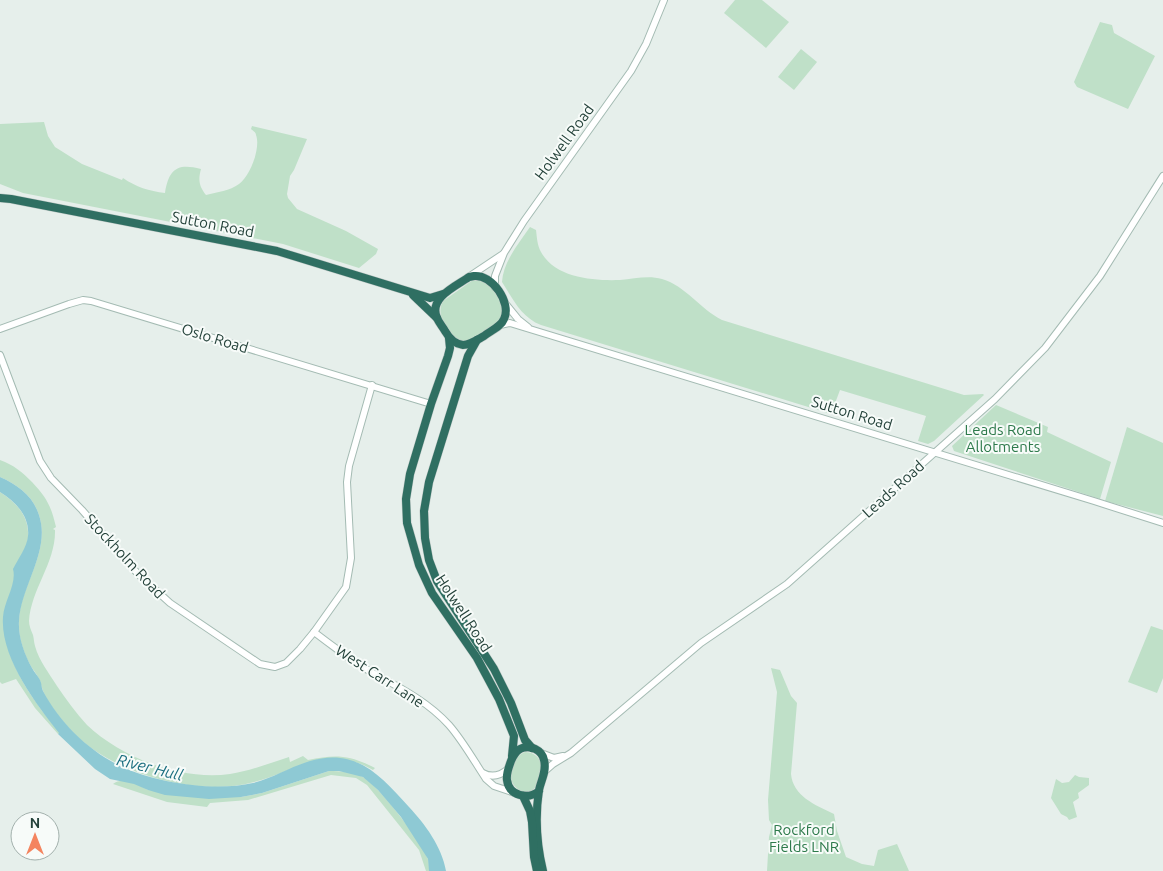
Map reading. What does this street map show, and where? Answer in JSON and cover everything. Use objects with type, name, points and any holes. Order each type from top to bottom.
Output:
[{"type":"highway","points":[[0,194],[11,199]]},
{"type":"highway","points":[[0,198],[11,199]]},
{"type":"highway","name":"Sutton Road","points":[[11,199],[277,251],[430,298],[443,294]]},
{"type":"highway","points":[[407,290],[437,318],[449,338],[463,345],[477,340],[500,325],[506,316],[506,303],[488,279],[482,276],[469,277],[443,294],[436,304],[437,318]]},
{"type":"highway","name":"Holwell Road","points":[[449,338],[450,348],[448,356],[430,404],[407,491],[406,514],[409,531],[420,565],[432,593],[477,658],[499,699],[514,736],[512,756]]},
{"type":"highway","name":"Holwell Road","points":[[477,340],[468,356],[429,482],[424,511],[425,538],[429,560],[437,581],[494,668],[511,703],[525,740],[532,748]]},
{"type":"highway","points":[[537,871],[530,811],[507,782],[512,756],[522,748],[532,748],[541,753],[544,760],[545,771],[539,791],[538,835],[543,871]]},
{"type":"highway","points":[[519,795],[532,795],[539,791]]},
{"type":"street","name":"Holwell Road","points":[[658,0],[659,13]]},
{"type":"street","name":"Holwell Road","points":[[496,288],[495,276],[504,253],[524,221],[631,70],[646,44],[664,0]]},
{"type":"street","name":"Leads Road","points":[[545,771],[571,753],[683,657],[732,620],[787,584],[995,399],[1045,348],[1100,276],[1163,176]]},
{"type":"street","points":[[469,277],[504,253]]},
{"type":"street","name":"Oslo Road","points":[[0,329],[69,304],[83,300],[91,301],[430,404]]},
{"type":"street","name":"Sutton Road","points":[[506,303],[518,319],[532,331]]},
{"type":"street","name":"Sutton Road","points":[[500,325],[510,323],[1163,523]]},
{"type":"street","name":"Stockholm Road","points":[[0,355],[40,461],[51,478],[138,574],[170,603],[260,664],[274,666],[286,663],[300,649],[344,591],[350,573],[351,535],[348,474],[353,449],[372,385]]},
{"type":"street","name":"West Carr Lane","points":[[314,632],[373,672],[410,692],[449,725],[486,779],[494,786],[519,795]]},
{"type":"street","points":[[541,753],[554,758],[571,753]]},
{"type":"street","points":[[480,770],[486,775],[495,776],[508,769]]},
{"type":"green space","points":[[735,0],[762,0],[789,22],[766,48],[724,13]]},
{"type":"green space","points":[[1100,22],[1112,25],[1114,33],[1155,56],[1128,109],[1077,87],[1074,82]]},
{"type":"green space","points":[[801,49],[817,62],[794,90],[778,77]]},
{"type":"green space","points":[[44,122],[48,136],[55,147],[82,164],[122,180],[123,178],[143,188],[165,193],[172,173],[175,170],[186,167],[201,169],[200,183],[206,195],[228,190],[239,184],[251,168],[256,154],[256,133],[251,129],[252,126],[307,139],[290,176],[288,198],[297,209],[346,231],[378,249],[376,254],[359,268],[283,244],[23,193],[0,184],[0,124]]},
{"type":"green space","points":[[530,227],[536,230],[537,241],[547,261],[565,273],[599,280],[646,277],[662,279],[671,282],[686,292],[722,320],[964,395],[984,395],[934,441],[928,444],[918,441],[926,416],[840,390],[831,414],[541,325],[534,322],[523,312],[502,282],[508,260]]},
{"type":"green space","points":[[473,280],[487,282],[501,302],[503,309],[502,316],[493,326],[467,342],[455,338],[445,328],[442,321],[441,307],[443,301]]},
{"type":"green space","name":"Leads Road Allotments","points":[[996,405],[1048,427],[1047,432],[1111,462],[1100,499],[954,451],[952,446]]},
{"type":"green space","points":[[1127,427],[1163,443],[1163,516],[1105,501]]},
{"type":"green space","points":[[0,460],[18,469],[37,488],[48,503],[56,527],[53,529],[55,530],[52,553],[34,598],[29,623],[39,657],[71,706],[87,725],[101,737],[135,757],[173,770],[192,774],[230,774],[289,757],[290,762],[303,756],[308,760],[335,756],[350,758],[375,768],[373,770],[356,762],[340,759],[326,759],[312,761],[254,782],[233,786],[186,785],[139,773],[97,752],[80,739],[48,701],[22,646],[19,633],[21,608],[38,555],[42,529],[39,515],[29,497],[19,488],[0,477]]},
{"type":"green space","points":[[0,492],[18,507],[27,523],[28,540],[5,611],[4,630],[7,645],[25,685],[60,733],[58,734],[35,708],[16,679],[2,684],[0,682]]},
{"type":"green space","points":[[1151,626],[1163,630],[1163,678],[1157,693],[1128,682]]},
{"type":"green space","name":"Rockford Fields LNR","points":[[771,668],[780,670],[791,696],[797,703],[791,774],[800,794],[834,814],[837,831],[846,857],[862,864],[874,866],[878,850],[897,844],[909,871],[767,871],[769,837],[772,825],[769,820],[768,800],[777,692]]},
{"type":"green space","points":[[525,752],[533,754],[538,758],[542,770],[538,783],[528,793],[514,786],[510,774],[514,761]]},
{"type":"green space","points":[[329,771],[359,775],[379,791],[400,815],[418,841],[428,859],[429,871],[426,871],[419,850],[367,785],[356,778],[331,775],[248,800],[210,803],[207,807],[167,802],[113,784],[126,781],[148,790],[241,797],[262,793]]},
{"type":"green space","points":[[1075,775],[1089,778],[1089,785],[1078,793],[1079,798],[1073,802],[1077,817],[1069,820],[1061,814],[1051,798],[1056,779],[1062,783],[1069,782]]},
{"type":"water","points":[[0,477],[19,488],[29,497],[39,515],[42,528],[38,555],[21,608],[19,633],[22,645],[29,663],[40,680],[43,691],[50,703],[66,725],[86,744],[120,766],[134,772],[168,781],[204,786],[238,786],[253,783],[303,763],[326,758],[341,758],[354,761],[378,775],[427,828],[441,853],[446,871],[429,871],[428,859],[401,817],[378,790],[363,777],[339,771],[329,771],[262,793],[241,797],[209,799],[165,795],[134,784],[110,779],[95,769],[58,734],[21,679],[7,648],[4,632],[4,611],[12,587],[13,569],[26,544],[28,529],[27,522],[20,510],[0,492]]},
{"type":"water label","name":"River Hull","points":[[150,767]]}]
